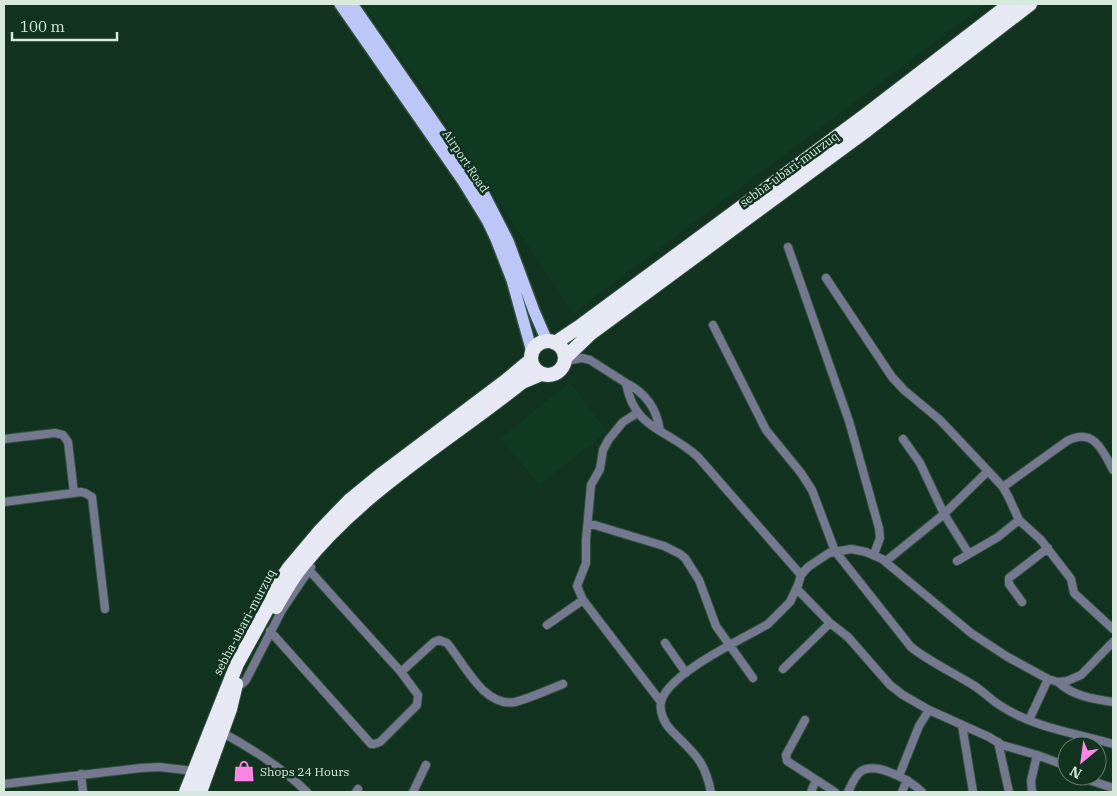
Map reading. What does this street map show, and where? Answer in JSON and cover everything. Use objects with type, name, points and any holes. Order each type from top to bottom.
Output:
[{"type":"highway","name":"sebha-ubari-murzuq","points":[[565,360],[591,333],[867,122],[1010,4]]},
{"type":"highway","name":"sebha-ubari-murzuq","points":[[551,342],[582,325],[1030,4]]},
{"type":"highway","points":[[551,342],[561,347],[565,360],[558,372],[550,375],[541,374],[534,368],[532,356],[538,344],[551,342]]},
{"type":"highway","name":"sebha-ubari-murzuq","points":[[186,792],[244,649],[272,600],[278,584],[308,545],[335,514],[365,487],[532,356]]},
{"type":"highway","name":"sebha-ubari-murzuq","points":[[200,792],[230,709],[236,686],[252,650],[293,578],[342,522],[388,481],[522,382],[541,374]]},
{"type":"main road","name":"Airport Road","points":[[340,4],[463,181],[487,220],[512,280],[532,356]]},
{"type":"main road","name":"Airport Road","points":[[352,4],[485,196],[508,241],[534,311],[551,342]]},
{"type":"street","points":[[788,247],[848,421],[876,519],[880,538],[874,554]]},
{"type":"street","points":[[826,278],[892,377],[904,390],[940,420],[1003,487],[1018,520],[1048,548],[1071,579],[1074,594],[1113,629]]},
{"type":"street","points":[[713,325],[766,430],[801,473],[812,490],[835,551],[911,647],[922,656],[974,686],[1001,706],[1029,720],[1045,727],[1113,744]]},
{"type":"street","points":[[565,360],[582,358],[590,360],[641,392],[656,414],[660,431]]},
{"type":"street","points":[[626,383],[629,398],[637,413],[648,424],[678,441],[698,456],[801,575]]},
{"type":"street","points":[[637,413],[619,426],[605,446],[600,468],[591,489],[586,563],[577,586],[583,600],[661,702],[664,719],[671,730],[698,757],[707,775],[711,792]]},
{"type":"street","points":[[4,438],[55,433],[63,435],[68,442],[74,493]]},
{"type":"street","points":[[1003,487],[1066,441],[1075,438],[1089,438],[1097,443],[1103,450],[1113,470]]},
{"type":"street","points":[[902,439],[920,463],[944,514],[970,554]]},
{"type":"street","points":[[886,561],[944,514],[988,471]]},
{"type":"street","points":[[4,502],[74,493],[85,493],[92,497],[105,609]]},
{"type":"street","points":[[958,561],[998,537],[1018,520]]},
{"type":"street","points":[[588,523],[664,546],[680,554],[695,572],[712,620],[753,678]]},
{"type":"street","points":[[1022,602],[1010,584],[1009,578],[1048,548]]},
{"type":"street","points":[[661,702],[671,686],[686,673],[707,658],[776,618],[790,602],[801,575],[812,563],[835,551],[858,550],[874,554],[886,561],[971,633],[1006,656],[1048,679],[1058,682],[1067,681],[1081,675],[1113,642]]},
{"type":"street","points":[[236,686],[246,680],[270,631],[313,563],[315,552]]},
{"type":"street","points":[[270,631],[369,741],[374,744],[380,742],[418,702],[417,692],[401,672],[308,570]]},
{"type":"street","points":[[797,588],[830,623],[854,643],[890,685],[903,695],[929,710],[1009,748],[1057,762]]},
{"type":"street","points":[[547,625],[583,600]]},
{"type":"street","points":[[783,669],[830,623]]},
{"type":"street","points":[[401,672],[434,642],[439,640],[447,643],[483,690],[496,700],[513,702],[563,684]]},
{"type":"street","points":[[665,643],[686,673]]},
{"type":"street","points":[[1029,720],[1048,679]]},
{"type":"street","points":[[1058,682],[1087,698],[1113,702]]},
{"type":"street","points":[[899,776],[919,726],[929,710]]},
{"type":"street","points":[[805,720],[786,758],[790,764],[836,792]]},
{"type":"street","points":[[962,725],[974,792]]},
{"type":"street","points":[[222,732],[251,747],[288,774],[307,792]]},
{"type":"street","points":[[998,742],[1009,792]]},
{"type":"street","points":[[1032,792],[1031,781],[1037,755]]},
{"type":"street","points":[[413,792],[426,765]]},
{"type":"street","points":[[4,784],[147,767],[194,772]]},
{"type":"street","points":[[848,792],[856,776],[866,768],[882,770],[899,776],[922,792]]},
{"type":"street","points":[[80,774],[83,792]]},
{"type":"street","points":[[810,792],[816,780]]},
{"type":"street","points":[[902,792],[907,780]]},
{"type":"street","points":[[1102,789],[1113,788]]},
{"type":"shaded area","points":[[363,4],[985,4],[573,313],[428,96]]},
{"type":"shaded area","points":[[570,382],[607,432],[539,485],[501,438]]},
{"type":"place","name":"Shops 24 Hours","points":[[244,771]]}]
